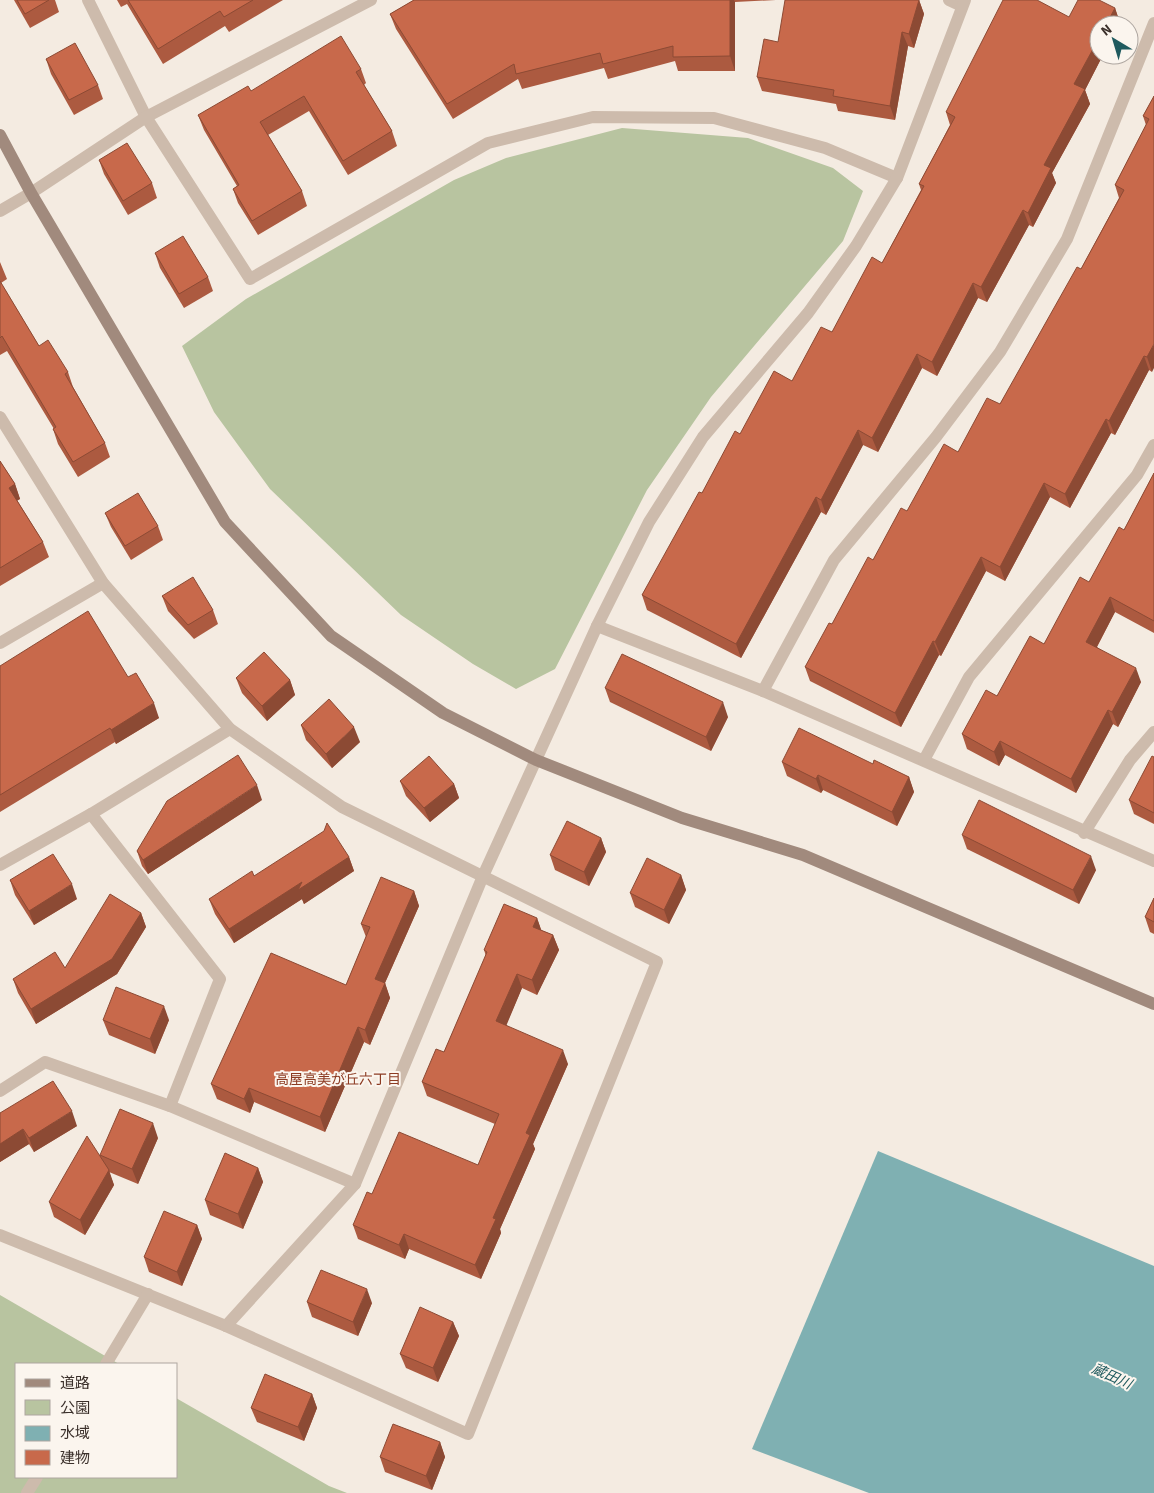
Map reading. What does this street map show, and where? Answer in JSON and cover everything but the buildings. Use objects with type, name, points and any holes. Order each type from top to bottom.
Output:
[{"type":"street","points":[[88,0],[146,117],[250,279],[488,144],[593,117],[714,118],[825,148],[898,178]]},
{"type":"street","points":[[0,211],[32,193],[146,117],[371,0]]},
{"type":"street","points":[[226,1326],[355,1184],[483,876],[597,626],[649,522],[703,437],[808,313],[856,246],[898,178],[964,3],[949,0]]},
{"type":"street","points":[[763,691],[834,560],[936,437],[1000,352],[1057,255],[1066,239],[1154,23]]},
{"type":"street","points":[[0,135],[225,522],[331,636],[443,713],[536,760],[682,818],[802,855],[1154,1004]]},
{"type":"street","points":[[0,1235],[226,1326],[468,1434],[657,962],[342,807],[230,729],[104,583],[1,421]]},
{"type":"street","points":[[924,760],[969,677],[1137,475],[1154,445]]},
{"type":"street","points":[[0,642],[104,583]]},
{"type":"street","points":[[597,626],[763,691],[1154,862]]},
{"type":"street","points":[[0,865],[90,814],[230,729]]},
{"type":"street","points":[[1084,833],[1130,760],[1154,732]]},
{"type":"street","points":[[90,814],[220,979],[170,1106]]},
{"type":"street","points":[[0,1091],[45,1062],[170,1106],[355,1184]]},
{"type":"street","points":[[107,1363],[148,1294]]},
{"type":"street","points":[[27,1493],[36,1478]]},
{"type":"green space","points":[[622,128],[748,138],[833,168],[863,191],[843,241],[711,397],[647,490],[555,669],[516,689],[473,664],[401,615],[270,489],[214,412],[182,346],[246,299],[454,180],[506,158]]},
{"type":"green space","points":[[0,1295],[117,1363],[15,1363],[15,1478],[178,1478],[178,1399],[329,1486],[347,1493],[0,1493]]},
{"type":"water","name":"蔵田川","points":[[878,1151],[1154,1266],[1154,1493],[869,1493],[752,1449]]},
{"type":"district","name":"高屋高美が丘六丁目","points":[[338,1079]]}]
